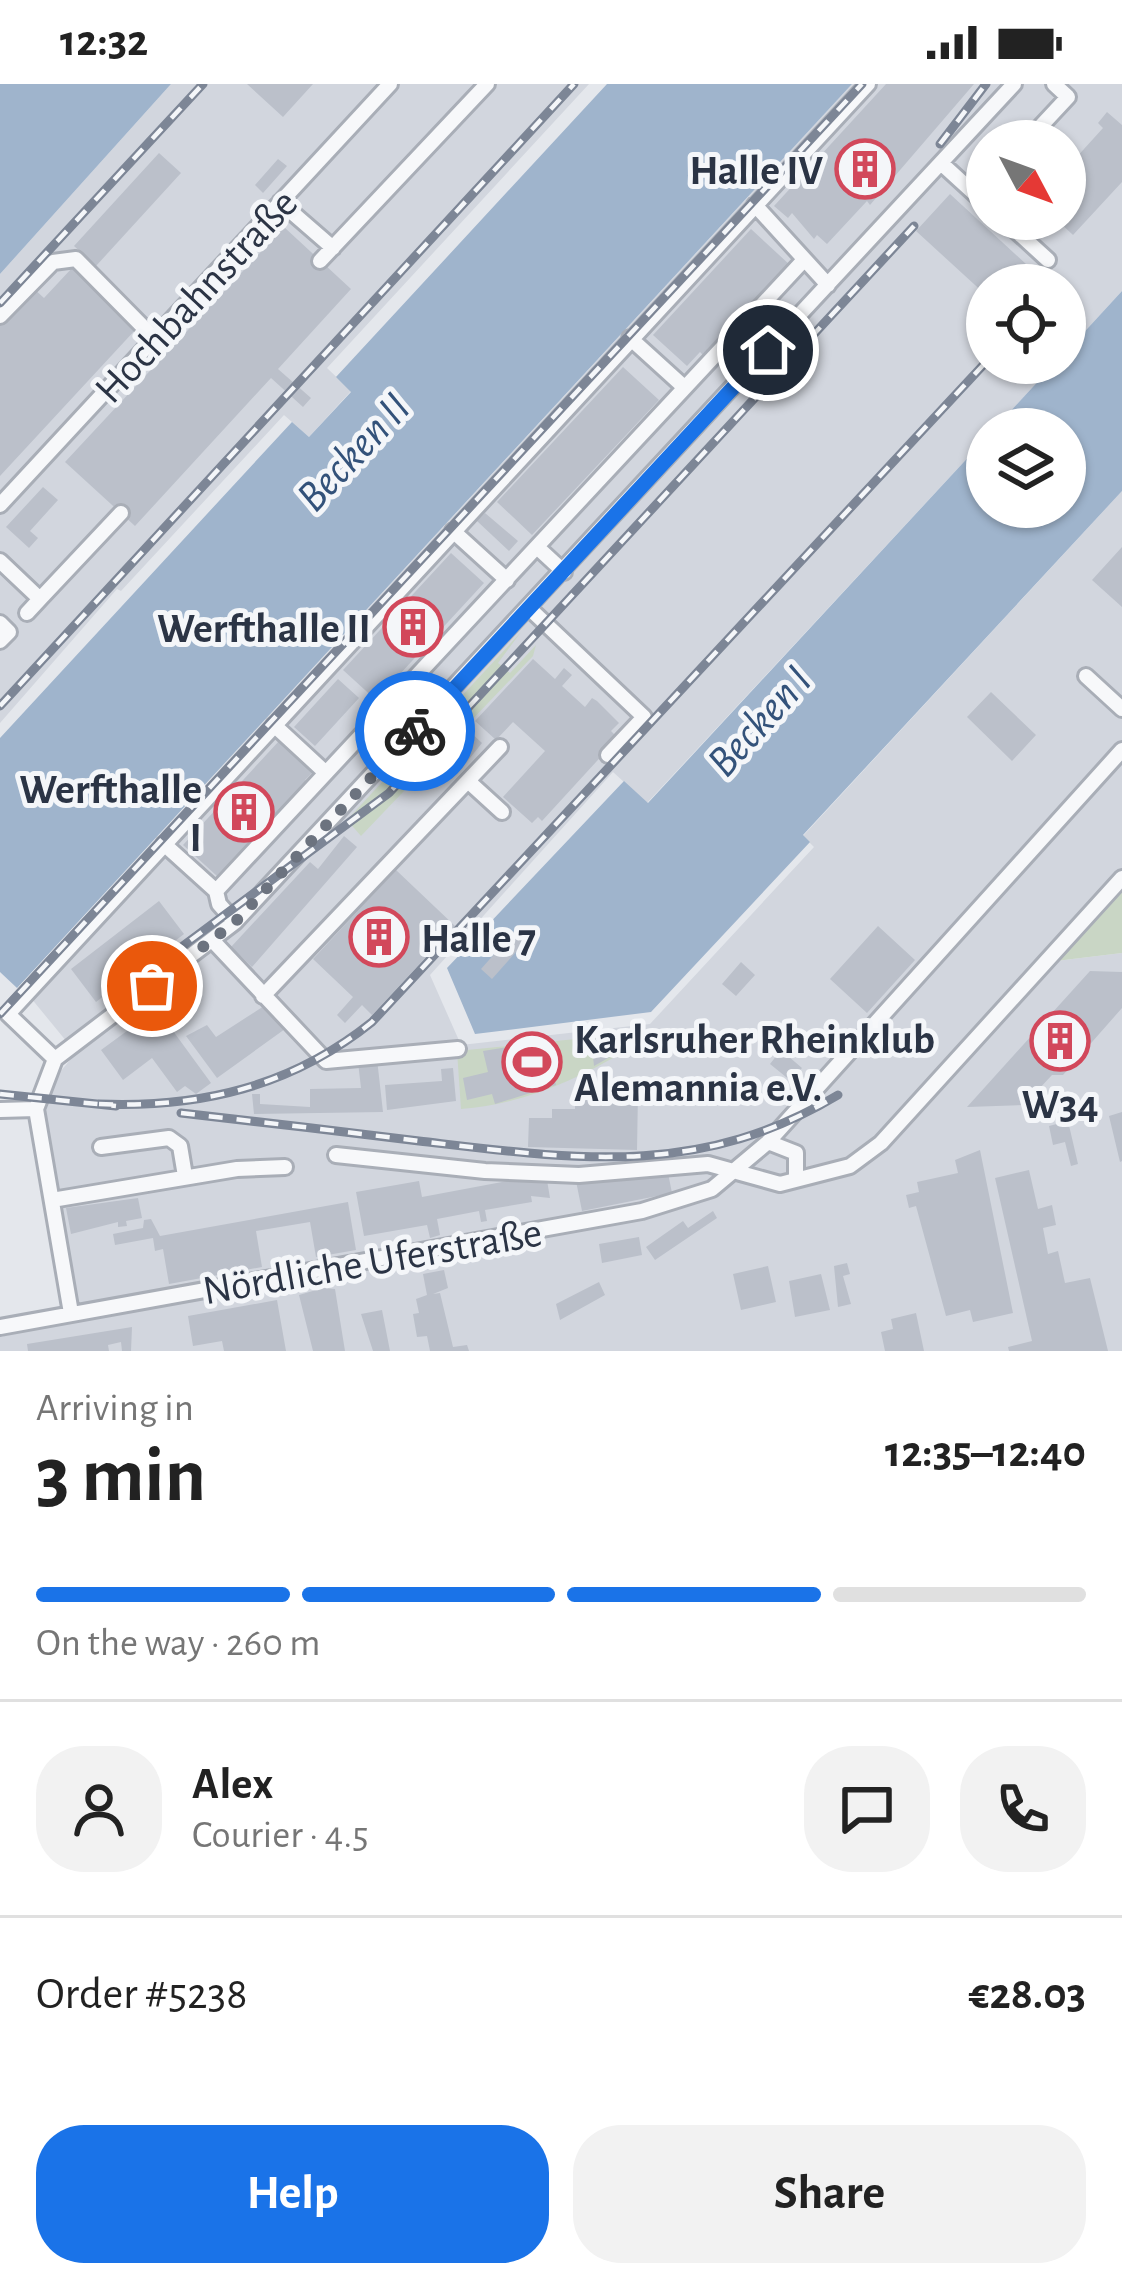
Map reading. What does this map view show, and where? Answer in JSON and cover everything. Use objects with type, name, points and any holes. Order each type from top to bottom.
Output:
[{"type":"street","name":"Hochbahnstraße","points":[[0,505],[389,84]]},
{"type":"street","points":[[320,261],[487,84]]},
{"type":"street","points":[[55,1058],[8,1014],[868,84]]},
{"type":"street","points":[[1047,120],[1068,97],[1054,84]]},
{"type":"street","points":[[71,1313],[36,1109],[55,1058],[235,922],[564,572],[1006,87]]},
{"type":"street","points":[[941,163],[966,182]]},
{"type":"street","points":[[280,202],[333,248]]},
{"type":"street","points":[[755,205],[802,262],[828,285]]},
{"type":"street","points":[[1026,240],[1048,260]]},
{"type":"street","points":[[0,316],[53,262],[76,259],[155,338]]},
{"type":"street","points":[[216,891],[802,262]]},
{"type":"street","points":[[630,338],[684,387]]},
{"type":"street","points":[[27,613],[121,513]]},
{"type":"street","points":[[453,531],[507,580]]},
{"type":"street","points":[[537,548],[564,572]]},
{"type":"street","points":[[0,561],[40,599]]},
{"type":"street","points":[[529,608],[644,717],[608,755]]},
{"type":"street","points":[[0,623],[9,632],[0,641]]},
{"type":"street","points":[[1086,676],[1122,709]]},
{"type":"street","points":[[274,725],[326,772]]},
{"type":"street","points":[[263,996],[500,747]]},
{"type":"street","name":"Nördliche Uferstraße","points":[[0,1327],[663,1207],[702,1194],[736,1172],[768,1142],[1122,750]]},
{"type":"street","points":[[468,781],[502,812]]},
{"type":"street","points":[[164,844],[216,891],[235,922]]},
{"type":"street","points":[[335,1155],[484,1171],[629,1174],[707,1164],[772,1184],[836,1172],[871,1152],[1122,878]]},
{"type":"street","points":[[213,941],[326,1061],[458,1048]]},
{"type":"street","points":[[0,1110],[36,1109]]},
{"type":"street","points":[[101,1147],[169,1138],[180,1147],[185,1176]]},
{"type":"street","points":[[768,1142],[796,1153],[796,1176]]},
{"type":"street","points":[[52,1200],[185,1176],[285,1167]]},
{"type":"shaded area","points":[[171,84],[589,84],[327,368],[351,391],[309,437],[284,415],[121,591],[117,589],[0,723],[0,274]]},
{"type":"shaded area","points":[[852,84],[1122,84],[1122,291],[1086,330],[1086,264],[966,264],[966,384],[1036,384],[1013,408],[966,408],[966,460],[647,803],[613,772],[430,975],[461,1045],[650,1024],[814,847],[803,836],[1122,491],[1122,870],[885,1132],[893,1138],[1056,961],[1122,953],[1122,1351],[0,1351],[0,1337],[79,1319],[45,1115],[54,1079],[76,1053],[26,992],[30,975]]},
{"type":"green space","points":[[521,632],[498,663],[510,673],[536,645],[533,656],[361,836],[347,820]]},
{"type":"green space","points":[[1122,888],[1122,953],[1056,961]]},
{"type":"green space","name":"Karlsruher Rheinklub Alemannia e.V.","points":[[626,1034],[627,1050],[568,1081],[506,1102],[461,1109],[457,1051]]},
{"type":"water","points":[[0,84],[171,84],[0,274]]},
{"type":"water","name":"Becken II","points":[[607,84],[852,84],[17,988],[0,972],[0,738],[292,422],[309,437],[351,392],[336,377]]},
{"type":"water","name":"Becken I","points":[[1122,291],[1122,491],[803,835],[810,842],[651,1012],[475,1034],[447,968],[624,781],[648,803],[966,460],[966,528],[1086,528],[1086,408],[1013,408],[1036,384],[1086,384],[1086,330]]},
{"type":"building","points":[[247,84],[313,84],[283,117]]},
{"type":"building","name":"Halle IV","points":[[886,84],[974,84],[870,205],[867,201],[827,244],[817,235],[814,239],[792,213],[788,218],[774,206]]},
{"type":"building","points":[[1107,112],[1122,125],[1122,182],[1086,221],[1086,147],[1103,128],[1098,123]]},
{"type":"building","points":[[159,153],[181,173],[96,266],[74,246]]},
{"type":"building","points":[[278,159],[287,166],[263,193],[255,185]]},
{"type":"building","points":[[950,194],[966,209],[966,240],[1000,240],[1026,264],[966,264],[966,277],[916,231]]},
{"type":"building","points":[[284,227],[351,289],[278,369],[311,398],[303,407],[271,378],[135,526],[65,462]]},
{"type":"building","points":[[751,229],[791,266],[706,358],[700,352],[687,366],[653,335]]},
{"type":"building","points":[[72,268],[137,328],[0,476],[0,323],[33,288],[44,298]]},
{"type":"building","points":[[623,367],[659,400],[532,535],[497,502]]},
{"type":"building","points":[[43,487],[58,500],[30,531],[38,538],[29,548],[6,527]]},
{"type":"building","points":[[485,513],[518,541],[509,551],[477,521]]},
{"type":"building","points":[[1122,547],[1122,607],[1092,580]]},
{"type":"building","name":"Werfthalle II","points":[[451,553],[484,583],[376,700],[343,670]]},
{"type":"building","points":[[533,659],[555,679],[564,668],[572,675],[562,686],[585,707],[592,698],[597,701],[619,723],[611,731],[618,738],[542,821],[538,817],[532,823],[503,797],[545,751],[513,722],[496,740],[475,721]]},
{"type":"building","points":[[338,679],[359,698],[315,746],[294,727]]},
{"type":"building","points":[[991,692],[1036,735],[1012,761],[967,717]]},
{"type":"building","points":[[468,730],[482,743],[466,763],[451,748]]},
{"type":"building","name":"Werfthalle I","points":[[279,741],[313,772],[305,780],[311,785],[230,873],[225,868],[217,876],[183,845]]},
{"type":"building","points":[[344,836],[357,847],[252,967],[231,947],[310,862],[318,869]]},
{"type":"building","name":"Halle 7","points":[[396,870],[455,926],[372,1015],[362,1005],[345,1023],[337,1015],[353,997],[313,959]]},
{"type":"building","points":[[159,901],[184,934],[96,1002],[71,969]]},
{"type":"building","points":[[519,926],[530,936],[492,979],[481,969]]},
{"type":"building","points":[[878,926],[915,960],[867,1013],[830,979]]},
{"type":"building","points":[[741,962],[755,975],[736,996],[722,984]]},
{"type":"building","name":"W34","points":[[1090,971],[1122,972],[1122,1008],[1063,1075],[1052,1075],[1024,1105],[967,1107]]},
{"type":"building","points":[[264,1006],[285,1029],[217,1078],[186,1036],[207,1025],[216,1037]]},
{"type":"building","points":[[157,1009],[211,1083],[196,1094],[185,1086],[177,1092],[152,1058],[123,1080],[101,1050]]},
{"type":"building","points":[[622,1036],[624,1049],[594,1066],[591,1039]]},
{"type":"building","points":[[508,1047],[519,1069],[551,1062],[556,1085],[495,1104],[492,1094],[467,1100],[463,1078],[488,1072],[483,1051]]},
{"type":"building","points":[[781,1050],[802,1068],[791,1081],[770,1064]]},
{"type":"building","points":[[377,1059],[383,1112],[254,1114],[252,1094],[260,1094],[260,1104],[310,1107],[310,1089],[361,1088],[358,1062]]},
{"type":"building","points":[[453,1068],[456,1101],[387,1110],[385,1085],[442,1081],[441,1069]]},
{"type":"building","points":[[615,1079],[650,1080],[649,1092],[638,1092],[637,1150],[528,1147],[529,1118],[552,1118],[552,1109],[575,1109],[575,1099],[598,1100],[598,1089],[615,1089]]},
{"type":"building","points":[[1122,1112],[1122,1161],[1120,1162],[1109,1116]]},
{"type":"building","points":[[1068,1121],[1078,1164],[1071,1166],[1065,1142],[1053,1145],[1049,1126]]},
{"type":"building","points":[[980,1150],[1013,1313],[973,1322],[970,1310],[946,1316],[916,1206],[909,1208],[906,1195],[919,1192],[917,1182],[958,1173],[955,1160]]},
{"type":"building","points":[[1029,1170],[1038,1209],[1052,1205],[1056,1225],[1043,1228],[1048,1254],[1058,1251],[1065,1283],[1090,1278],[1108,1351],[1009,1351],[1008,1347],[1032,1341],[995,1178]]},
{"type":"building","points":[[668,1173],[672,1193],[582,1211],[576,1181]]},
{"type":"building","points":[[546,1174],[550,1198],[531,1196],[532,1202],[485,1210],[487,1221],[481,1222],[479,1211],[437,1219],[440,1235],[430,1238],[427,1225],[364,1236],[356,1192],[419,1181],[422,1197],[528,1177],[529,1182],[541,1180]]},
{"type":"building","points":[[138,1198],[142,1218],[126,1221],[127,1226],[118,1227],[118,1222],[71,1234],[66,1208]]},
{"type":"building","points":[[348,1202],[356,1250],[316,1257],[310,1222],[256,1231],[262,1267],[169,1284],[163,1249],[155,1251],[153,1238],[115,1245],[113,1234],[143,1228],[144,1220],[151,1219],[160,1236]]},
{"type":"building","points":[[713,1211],[717,1218],[655,1260],[646,1247],[683,1221],[688,1228]]},
{"type":"building","points":[[639,1237],[642,1255],[602,1263],[599,1244]]},
{"type":"building","points":[[847,1263],[850,1274],[843,1276],[851,1304],[838,1307],[834,1266]]},
{"type":"building","points":[[768,1266],[776,1302],[741,1310],[733,1274]]},
{"type":"building","points":[[444,1270],[448,1288],[433,1294],[440,1293],[453,1347],[467,1345],[469,1351],[430,1351],[427,1336],[417,1337],[413,1314],[419,1313],[416,1299],[427,1295],[423,1274]]},
{"type":"building","points":[[821,1274],[830,1310],[795,1317],[789,1281]]},
{"type":"building","points":[[599,1282],[605,1295],[560,1320],[556,1304]]},
{"type":"building","points":[[335,1289],[345,1351],[313,1351],[299,1295]]},
{"type":"building","points":[[277,1300],[286,1351],[224,1351],[222,1341],[193,1346],[188,1316]]},
{"type":"building","points":[[382,1310],[390,1351],[373,1351],[361,1314]]},
{"type":"building","points":[[916,1313],[924,1351],[885,1351],[881,1332],[893,1329],[891,1319]]},
{"type":"building","points":[[132,1327],[131,1351],[122,1351],[121,1342],[108,1345],[109,1351],[28,1351],[27,1344]]},
{"type":"railway","points":[[0,303],[203,84]]},
{"type":"railway","points":[[0,706],[574,84]]},
{"type":"railway","points":[[0,1014],[862,84]]},
{"type":"railway","points":[[940,144],[986,84]]},
{"type":"railway","points":[[168,957],[389,793],[914,226]]},
{"type":"railway","points":[[99,1104],[173,1102],[243,1089],[309,1063],[372,1022],[966,384]]},
{"type":"railway","points":[[0,1094],[116,1106]]},
{"type":"railway","points":[[181,1113],[530,1153],[634,1156],[735,1140],[786,1122],[838,1095]]},
{"type":"way so far","points":[[152,986],[235,922],[415,731]]},
{"type":"place","name":"Halle IV","points":[[865,169]]},
{"type":"place","name":"Werfthalle II","points":[[413,627]]},
{"type":"place","name":"Werfthalle I","points":[[244,812]]},
{"type":"place","name":"Halle 7","points":[[379,937]]},
{"type":"place","name":"W34","points":[[1060,1041]]},
{"type":"place","name":"Karlsruher Rheinklub Alemannia e.V.","points":[[532,1062]]},
{"type":"route","points":[[415,731],[768,350]]}]
